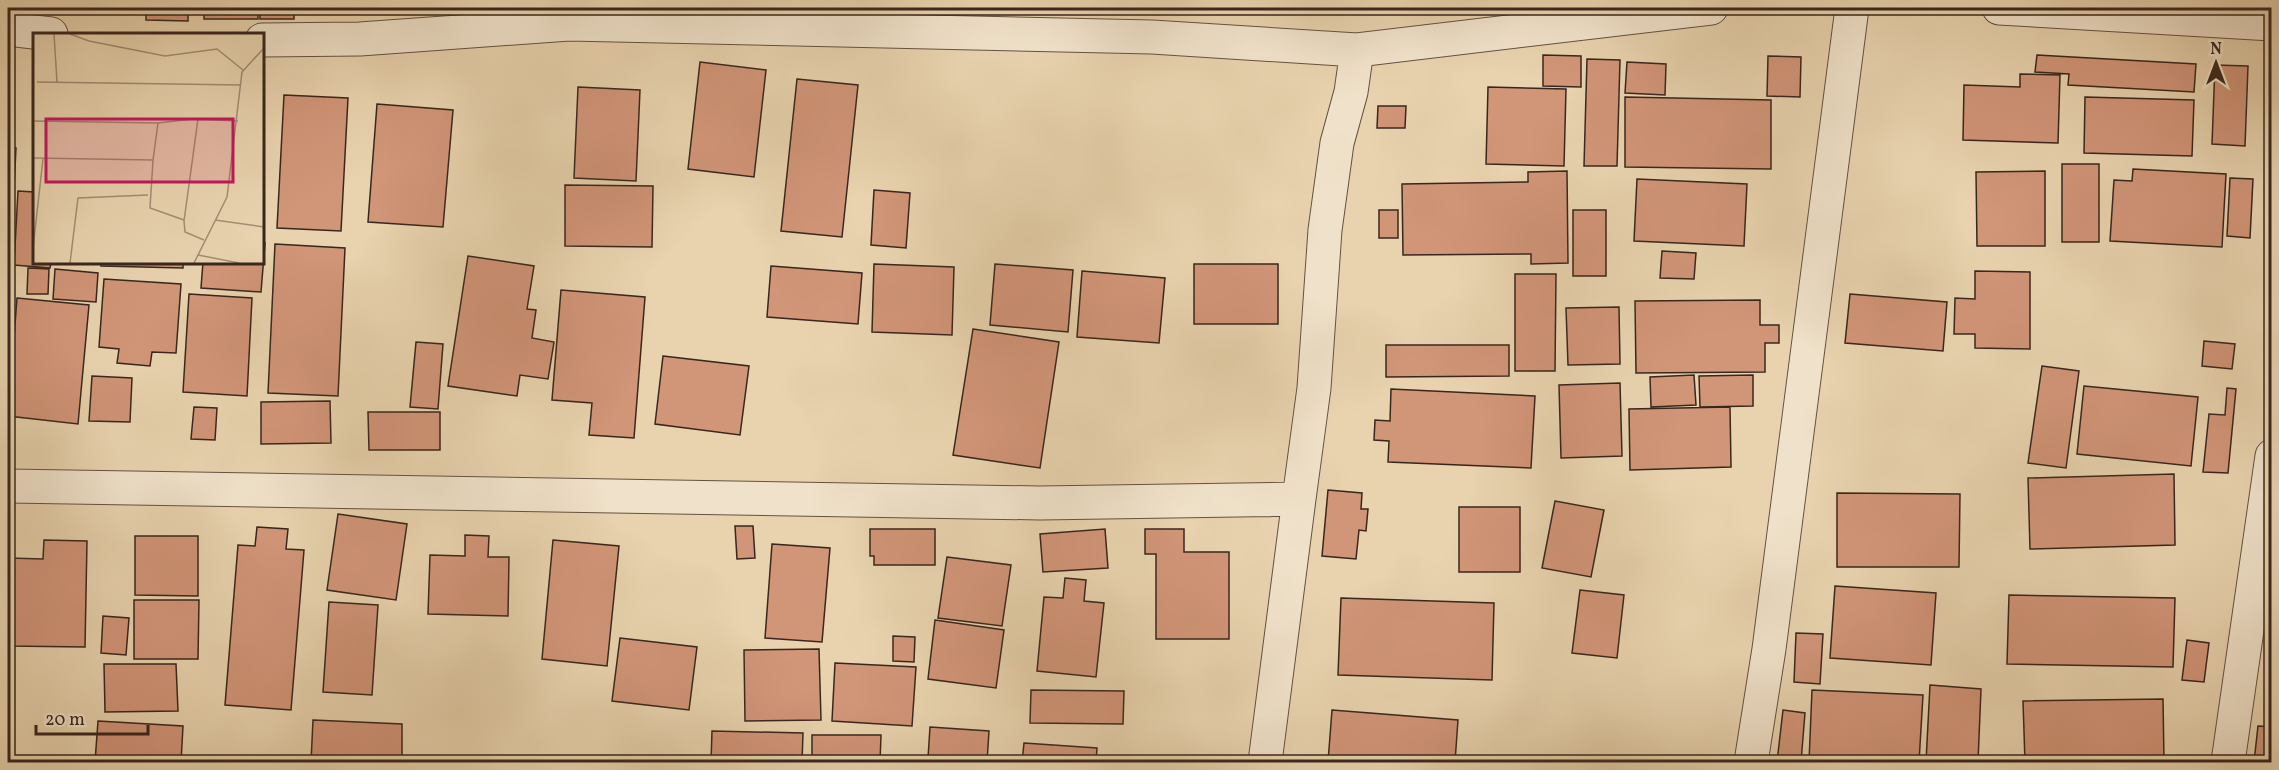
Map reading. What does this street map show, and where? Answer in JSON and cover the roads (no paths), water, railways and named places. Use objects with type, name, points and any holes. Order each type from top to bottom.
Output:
[{"type":"street","points":[[264,40],[360,39],[569,24],[1152,37],[1357,50],[1711,8]]},
{"type":"street","points":[[1751,762],[1771,637],[1852,8]]},
{"type":"street","points":[[1999,8],[2271,24]]},
{"type":"street","points":[[8,29],[42,33]]},
{"type":"street","points":[[1265,762],[1314,388],[1325,230],[1337,143],[1351,92],[1357,50]]},
{"type":"street","points":[[2228,762],[2271,456]]},
{"type":"street","points":[[8,486],[1040,503],[1299,499]]}]
